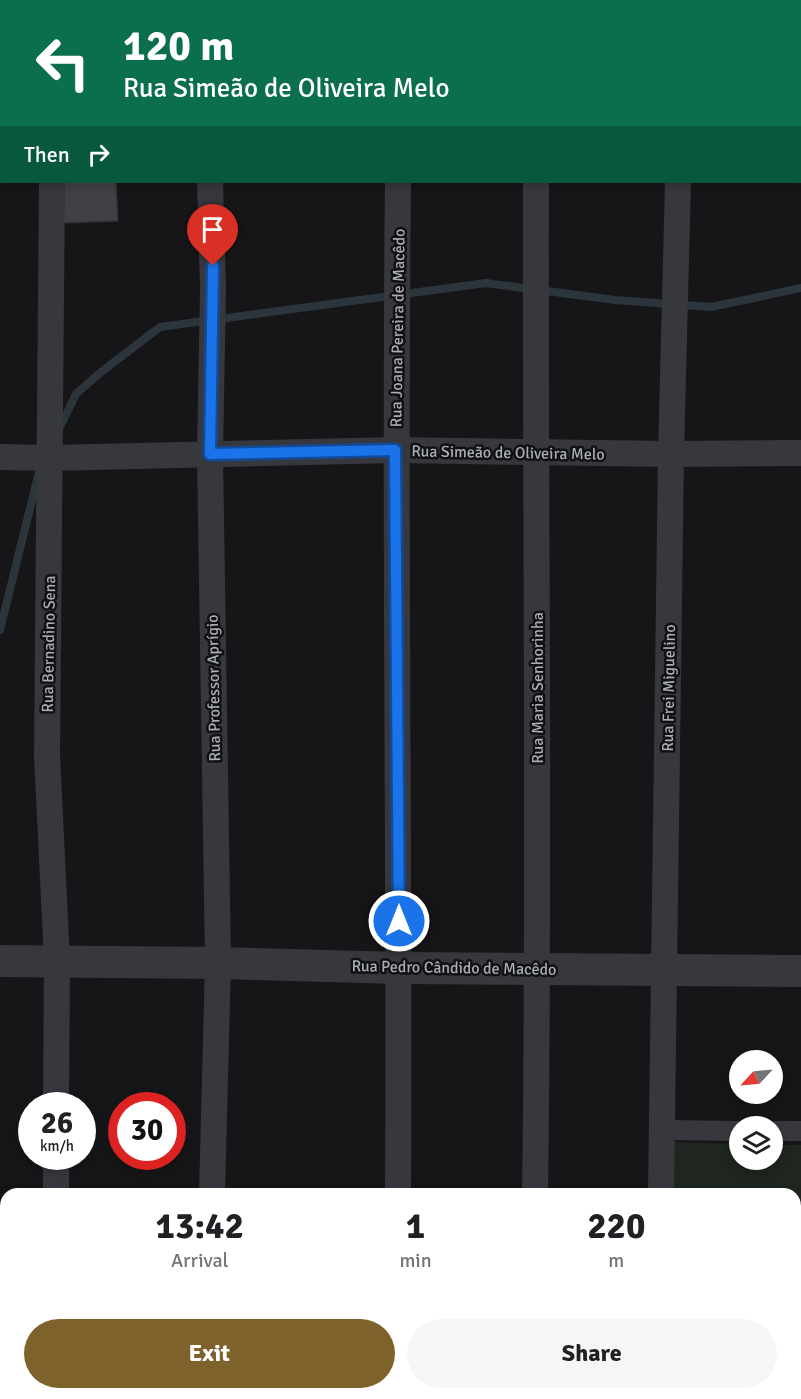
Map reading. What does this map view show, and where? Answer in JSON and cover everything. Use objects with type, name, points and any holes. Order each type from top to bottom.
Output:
[{"type":"street","name":"Rua Bernadino Sena","points":[[52,183],[47,755],[57,961],[56,1092]]},
{"type":"street","name":"Rua Professor Aprígio","points":[[210,183],[213,288],[210,454],[218,963],[212,1188]]},
{"type":"street","name":"Rua Joana Pereira de Macêdo","points":[[398,183],[395,450],[399,968],[398,1188]]},
{"type":"street","name":"Rua Maria Senhorinha","points":[[535,1188],[538,968],[536,183]]},
{"type":"street","name":"Rua Frei Miguelino","points":[[661,1188],[678,183]]},
{"type":"street","name":"Rua Simeão de Oliveira Melo","points":[[0,457],[50,458],[395,450],[535,453],[801,453]]},
{"type":"street","name":"Rua Pedro Cândido de Macêdo","points":[[0,961],[218,963],[399,968],[801,971]]},
{"type":"street","points":[[662,1130],[729,1131]]},
{"type":"street","points":[[783,1131],[801,1131]]},
{"type":"street","points":[[56,1170],[56,1188]]},
{"type":"shaded area","points":[[667,1142],[729,1144],[729,1170],[783,1170],[783,1145],[801,1145],[801,1188],[666,1188]]},
{"type":"building","points":[[61,183],[116,183],[118,221],[63,223]]},
{"type":"waterway","points":[[58,431],[76,394],[160,327],[486,283],[615,300],[711,307],[801,288]]},
{"type":"waterway","points":[[0,630],[39,472]]},
{"type":"route","points":[[213,266],[210,454],[395,450],[399,921]]}]
